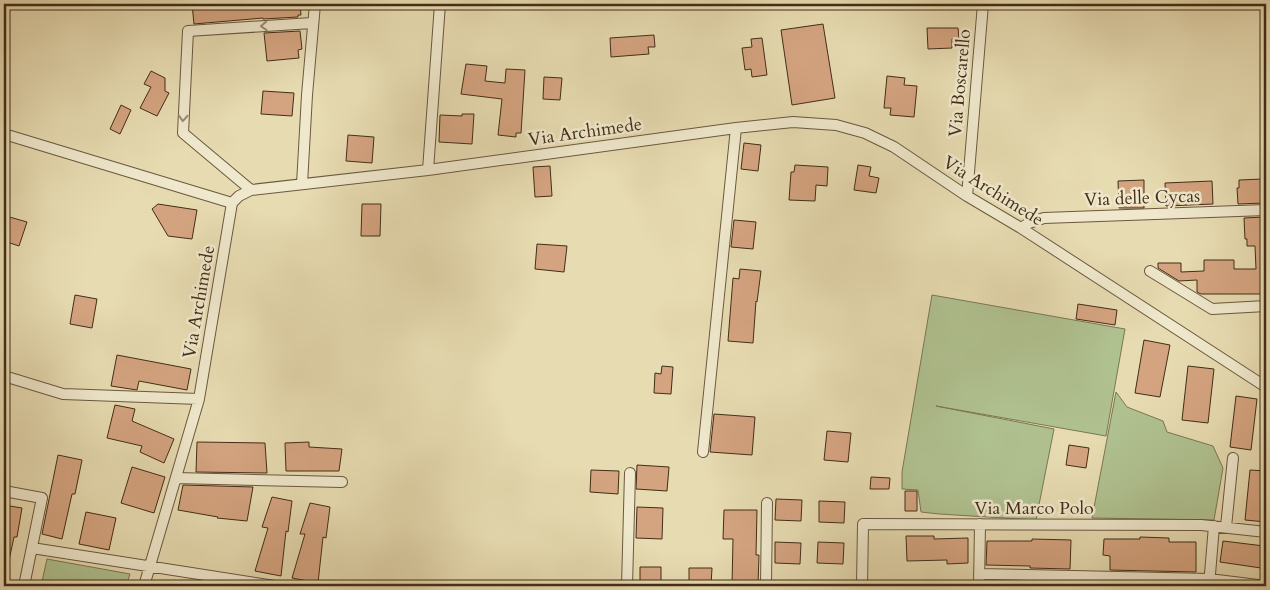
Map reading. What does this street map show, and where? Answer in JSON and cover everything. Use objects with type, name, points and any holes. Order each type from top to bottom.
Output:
[{"type":"street","points":[[302,184],[314,4]]},
{"type":"street","points":[[428,170],[440,4]]},
{"type":"street","name":"Via Boscarello","points":[[967,196],[983,4]]},
{"type":"street","points":[[251,190],[182,133],[188,31],[312,23]]},
{"type":"street","name":"Via Archimede","points":[[144,586],[199,399],[232,203],[239,196],[251,190],[428,170],[736,128],[793,122],[836,125],[865,133],[894,147],[967,196],[1021,228],[1266,387]]},
{"type":"street","points":[[703,452],[736,128]]},
{"type":"street","points":[[4,134],[232,203]]},
{"type":"street","name":"Via delle Cycas","points":[[1021,228],[1044,218],[1266,210]]},
{"type":"street","points":[[1150,271],[1212,309],[1266,306]]},
{"type":"street","points":[[4,376],[63,394],[199,399]]},
{"type":"street","points":[[1226,527],[1233,458]]},
{"type":"street","points":[[627,586],[630,472]]},
{"type":"street","points":[[176,478],[342,482]]},
{"type":"street","points":[[4,491],[42,498],[24,586]]},
{"type":"street","points":[[766,586],[768,503]]},
{"type":"street","name":"Via Marco Polo","points":[[862,586],[863,524],[1201,525],[1266,532]]},
{"type":"street","points":[[979,586],[980,524]]},
{"type":"street","points":[[1209,583],[1214,526]]},
{"type":"street","points":[[32,548],[275,586]]},
{"type":"street","points":[[979,574],[1265,586]]},
{"type":"green space","points":[[932,295],[1125,329],[1106,436],[936,406],[1054,429],[1036,520],[921,512],[918,490],[902,489],[902,472]]},
{"type":"green space","points":[[1116,392],[1127,407],[1163,421],[1167,432],[1213,446],[1223,468],[1214,520],[1092,518]]},
{"type":"green space","points":[[47,559],[130,574],[126,586],[41,586]]},
{"type":"building","points":[[192,4],[300,4],[301,15],[298,15],[298,17],[194,24]]},
{"type":"building","points":[[823,24],[835,98],[792,105],[781,30]]},
{"type":"building","points":[[927,28],[958,28],[959,39],[952,39],[952,48],[928,49]]},
{"type":"building","points":[[300,31],[302,49],[298,50],[299,58],[267,61],[264,33]]},
{"type":"building","points":[[654,35],[655,47],[648,47],[649,54],[611,57],[610,38]]},
{"type":"building","points":[[762,38],[767,75],[752,77],[751,69],[745,70],[742,48],[752,47],[751,39]]},
{"type":"building","points":[[466,64],[487,66],[485,81],[505,83],[506,69],[525,70],[521,133],[516,133],[516,137],[498,135],[502,99],[461,94]]},
{"type":"building","points":[[151,71],[165,78],[165,91],[169,93],[157,116],[140,108],[151,87],[144,84]]},
{"type":"building","points":[[887,76],[905,78],[904,85],[917,86],[914,117],[890,115],[891,108],[884,108]]},
{"type":"building","points":[[544,77],[562,78],[560,100],[543,99]]},
{"type":"building","points":[[263,91],[294,93],[292,116],[261,114]]},
{"type":"building","points":[[121,105],[131,110],[120,134],[110,129]]},
{"type":"building","points":[[462,114],[474,114],[472,144],[439,142],[440,115],[462,116]]},
{"type":"building","points":[[348,135],[374,137],[372,163],[346,161]]},
{"type":"building","points":[[744,143],[761,145],[758,171],[741,169]]},
{"type":"building","points":[[795,165],[828,167],[827,186],[816,185],[815,201],[789,200],[791,172],[794,172]]},
{"type":"building","points":[[858,165],[871,167],[869,176],[879,178],[876,193],[854,190]]},
{"type":"building","points":[[550,166],[552,196],[535,197],[533,167]]},
{"type":"building","points":[[1263,179],[1264,203],[1238,204],[1237,188],[1239,188],[1239,180]]},
{"type":"building","points":[[1144,180],[1144,208],[1119,208],[1118,181]]},
{"type":"building","points":[[1212,181],[1213,204],[1166,206],[1165,183]]},
{"type":"building","points":[[158,204],[197,210],[192,239],[168,236],[152,209]]},
{"type":"building","points":[[362,204],[381,204],[380,236],[361,236]]},
{"type":"building","points":[[6,216],[27,222],[19,246],[4,241],[8,228],[4,227]]},
{"type":"building","points":[[1244,218],[1266,218],[1266,294],[1201,294],[1197,292],[1197,280],[1179,281],[1158,268],[1158,263],[1181,263],[1181,272],[1204,271],[1204,260],[1234,260],[1234,269],[1256,269],[1255,246],[1247,246]]},
{"type":"building","points":[[734,220],[756,222],[753,249],[731,247]]},
{"type":"building","points":[[537,244],[567,246],[564,272],[535,269]]},
{"type":"building","points":[[740,269],[761,271],[756,301],[753,343],[728,341],[733,278],[739,279]]},
{"type":"building","points":[[75,295],[97,299],[92,328],[70,324]]},
{"type":"building","points":[[1078,304],[1117,310],[1115,325],[1076,319]]},
{"type":"building","points":[[1144,340],[1170,345],[1160,397],[1135,393]]},
{"type":"building","points":[[117,355],[191,369],[187,390],[139,381],[137,390],[111,386]]},
{"type":"building","points":[[662,366],[673,367],[671,394],[654,393],[655,373],[661,374]]},
{"type":"building","points":[[1188,366],[1214,369],[1208,423],[1182,420]]},
{"type":"building","points":[[1236,396],[1257,399],[1251,450],[1230,447]]},
{"type":"building","points":[[115,405],[135,409],[132,421],[174,439],[164,463],[140,452],[142,446],[107,438]]},
{"type":"building","points":[[714,414],[755,417],[752,455],[710,452]]},
{"type":"building","points":[[827,431],[851,433],[848,462],[824,460]]},
{"type":"building","points":[[197,442],[265,443],[267,473],[196,472]]},
{"type":"building","points":[[309,442],[309,447],[342,449],[339,471],[286,471],[285,443]]},
{"type":"building","points":[[1069,445],[1089,448],[1086,468],[1066,465]]},
{"type":"building","points":[[58,455],[82,460],[75,494],[72,494],[62,539],[42,534]]},
{"type":"building","points":[[637,465],[669,467],[667,491],[636,489]]},
{"type":"building","points":[[132,467],[165,477],[154,513],[121,503]]},
{"type":"building","points":[[591,470],[619,471],[618,494],[590,492]]},
{"type":"building","points":[[1250,470],[1266,471],[1266,522],[1245,520]]},
{"type":"building","points":[[871,477],[890,478],[889,489],[870,489]]},
{"type":"building","points":[[183,485],[253,487],[247,521],[217,518],[178,510]]},
{"type":"building","points":[[905,491],[917,491],[917,511],[905,511]]},
{"type":"building","points":[[272,497],[292,501],[288,532],[286,531],[281,576],[255,571],[268,528],[262,527]]},
{"type":"building","points":[[776,499],[802,500],[801,521],[775,520]]},
{"type":"building","points":[[819,501],[845,502],[844,523],[819,522]]},
{"type":"building","points":[[310,503],[330,507],[326,538],[323,537],[318,583],[292,578],[305,534],[300,534]]},
{"type":"building","points":[[4,505],[22,508],[17,537],[14,537],[8,565],[4,565]]},
{"type":"building","points":[[637,507],[663,508],[662,539],[636,538]]},
{"type":"building","points":[[724,510],[757,510],[756,555],[759,555],[758,585],[732,585],[733,539],[723,539]]},
{"type":"building","points":[[86,512],[116,518],[109,550],[79,544]]},
{"type":"building","points":[[906,536],[934,536],[934,539],[968,538],[968,563],[947,564],[947,560],[907,561]]},
{"type":"building","points":[[1140,537],[1169,538],[1169,542],[1196,542],[1196,572],[1110,570],[1110,556],[1103,555],[1104,539],[1140,539]]},
{"type":"building","points":[[1032,539],[1071,540],[1070,569],[986,565],[987,541],[1032,541]]},
{"type":"building","points":[[1223,541],[1264,546],[1261,568],[1220,562]]},
{"type":"building","points":[[775,542],[801,543],[800,564],[775,563]]},
{"type":"building","points":[[818,542],[844,543],[843,564],[817,563]]},
{"type":"building","points":[[640,567],[661,567],[661,586],[640,586]]},
{"type":"building","points":[[689,568],[712,568],[711,586],[689,586]]},
{"type":"building","points":[[1030,582],[1070,583],[1070,586],[1030,586]]},
{"type":"building","points":[[1109,584],[1132,584],[1132,586],[1109,586]]}]
